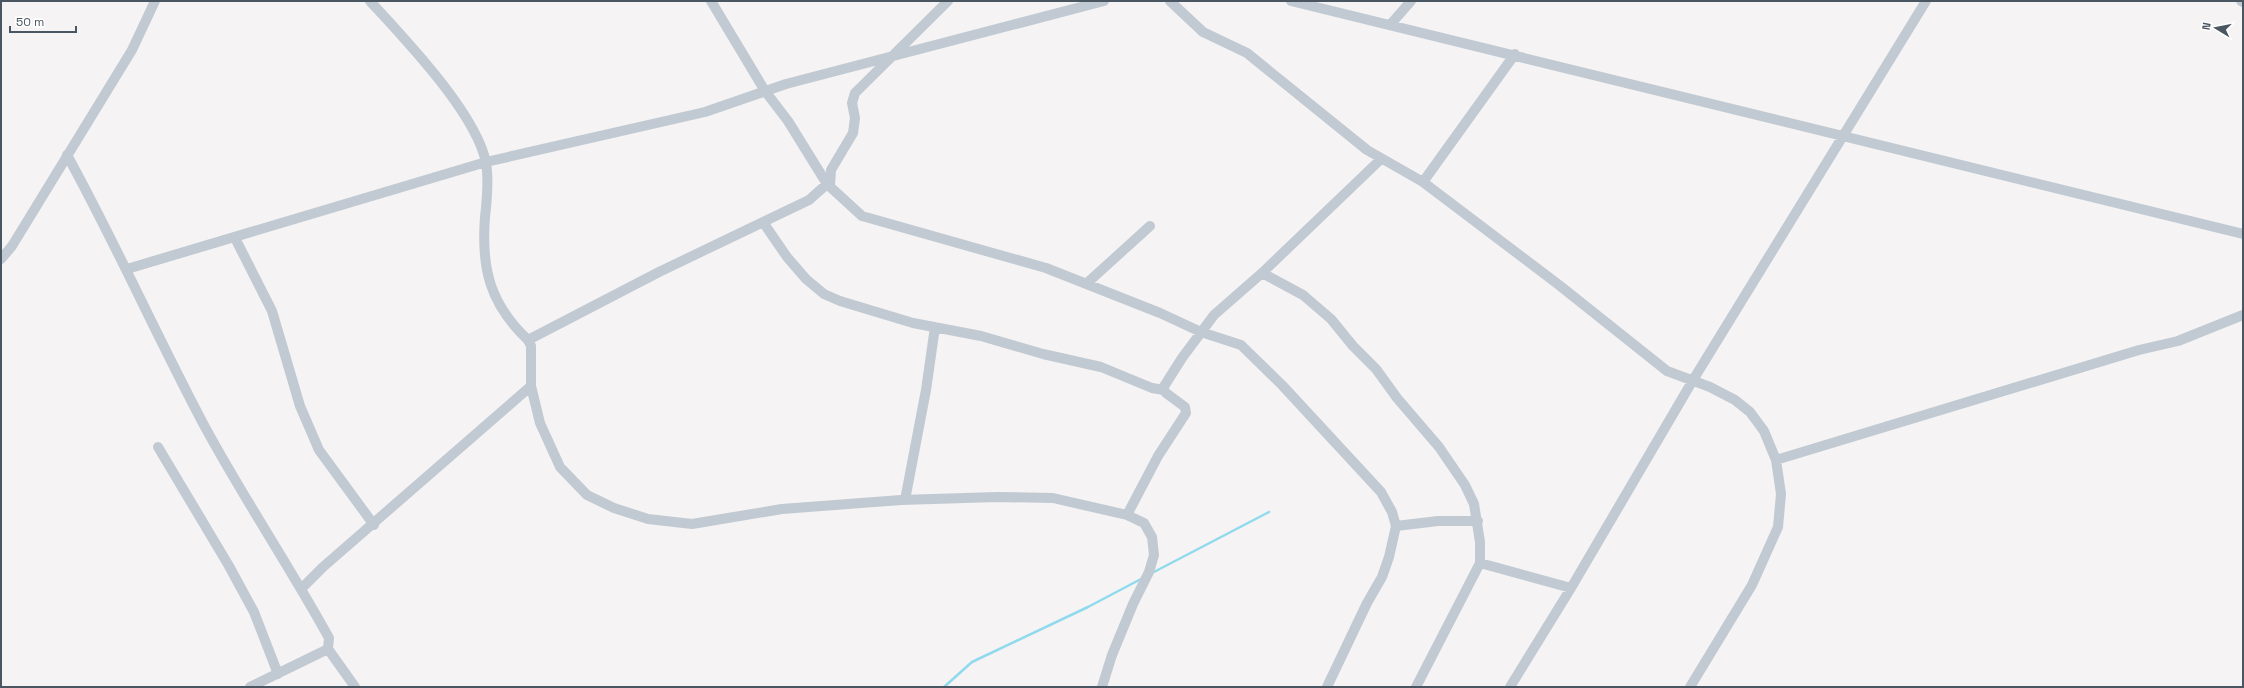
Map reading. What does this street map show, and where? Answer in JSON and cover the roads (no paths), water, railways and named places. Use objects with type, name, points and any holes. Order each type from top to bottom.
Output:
[{"type":"street","points":[[1,259],[12,246],[132,50],[155,1]]},
{"type":"street","points":[[370,1],[419,56],[463,113],[480,144],[486,162],[486,205],[483,247],[489,282],[500,308],[528,340],[532,355],[532,386],[540,423],[560,468],[587,495],[614,508],[648,519],[692,524],[782,509],[964,497],[1053,498],[1127,515],[1144,523],[1152,537],[1154,555],[1149,572],[1133,604],[1112,655],[1102,687]]},
{"type":"street","points":[[712,1],[765,91],[788,121],[828,185],[862,216],[1006,255],[1046,268],[1201,332],[1241,345],[1381,492],[1396,526],[1382,577],[1367,603],[1327,687]]},
{"type":"street","points":[[528,340],[652,275],[809,200],[828,185],[831,170],[853,133],[855,118],[852,103],[855,93],[948,1]]},
{"type":"street","points":[[127,269],[486,162],[705,112],[786,84],[1104,1]]},
{"type":"street","points":[[1170,1],[1203,32],[1247,53],[1313,108],[1381,159],[1423,182],[1565,290],[1667,372],[1693,380],[1735,400],[1750,412],[1764,431],[1776,460],[1781,494],[1778,527],[1752,585],[1690,687]]},
{"type":"street","points":[[1291,1],[1515,54],[2243,234]]},
{"type":"street","points":[[1390,25],[1411,1]]},
{"type":"street","points":[[1510,687],[1571,588],[1693,380],[1926,1]]},
{"type":"street","points":[[1423,182],[1515,54]]},
{"type":"street","points":[[67,154],[103,220],[172,364],[206,429],[329,638],[328,649],[355,687]]},
{"type":"street","points":[[1164,390],[1164,386],[1214,315],[1262,274],[1381,159]]},
{"type":"street","points":[[763,222],[787,257],[806,279],[824,294],[913,323],[981,336],[1044,354],[1101,367],[1152,388],[1164,390],[1185,407],[1186,413],[1158,456],[1127,515]]},
{"type":"street","points":[[1086,284],[1150,226]]},
{"type":"street","points":[[235,238],[272,311],[300,406],[319,450],[374,525]]},
{"type":"street","points":[[1262,274],[1303,295],[1331,319],[1353,346],[1376,369],[1397,398],[1440,447],[1465,486],[1474,504],[1478,521],[1480,563],[1416,687]]},
{"type":"street","points":[[1776,460],[2139,350],[2178,341],[2243,314]]},
{"type":"street","points":[[905,500],[926,390],[935,327]]},
{"type":"street","points":[[301,589],[323,567],[374,525],[532,386]]},
{"type":"street","points":[[158,447],[229,566],[254,612],[278,674]]},
{"type":"street","points":[[1396,526],[1438,521],[1478,521]]},
{"type":"street","points":[[1480,563],[1571,588]]},
{"type":"street","points":[[250,687],[328,649]]},
{"type":"waterway","points":[[1152,573],[1269,512]]},
{"type":"waterway","points":[[944,687],[972,662],[1088,607],[1141,579]]}]
